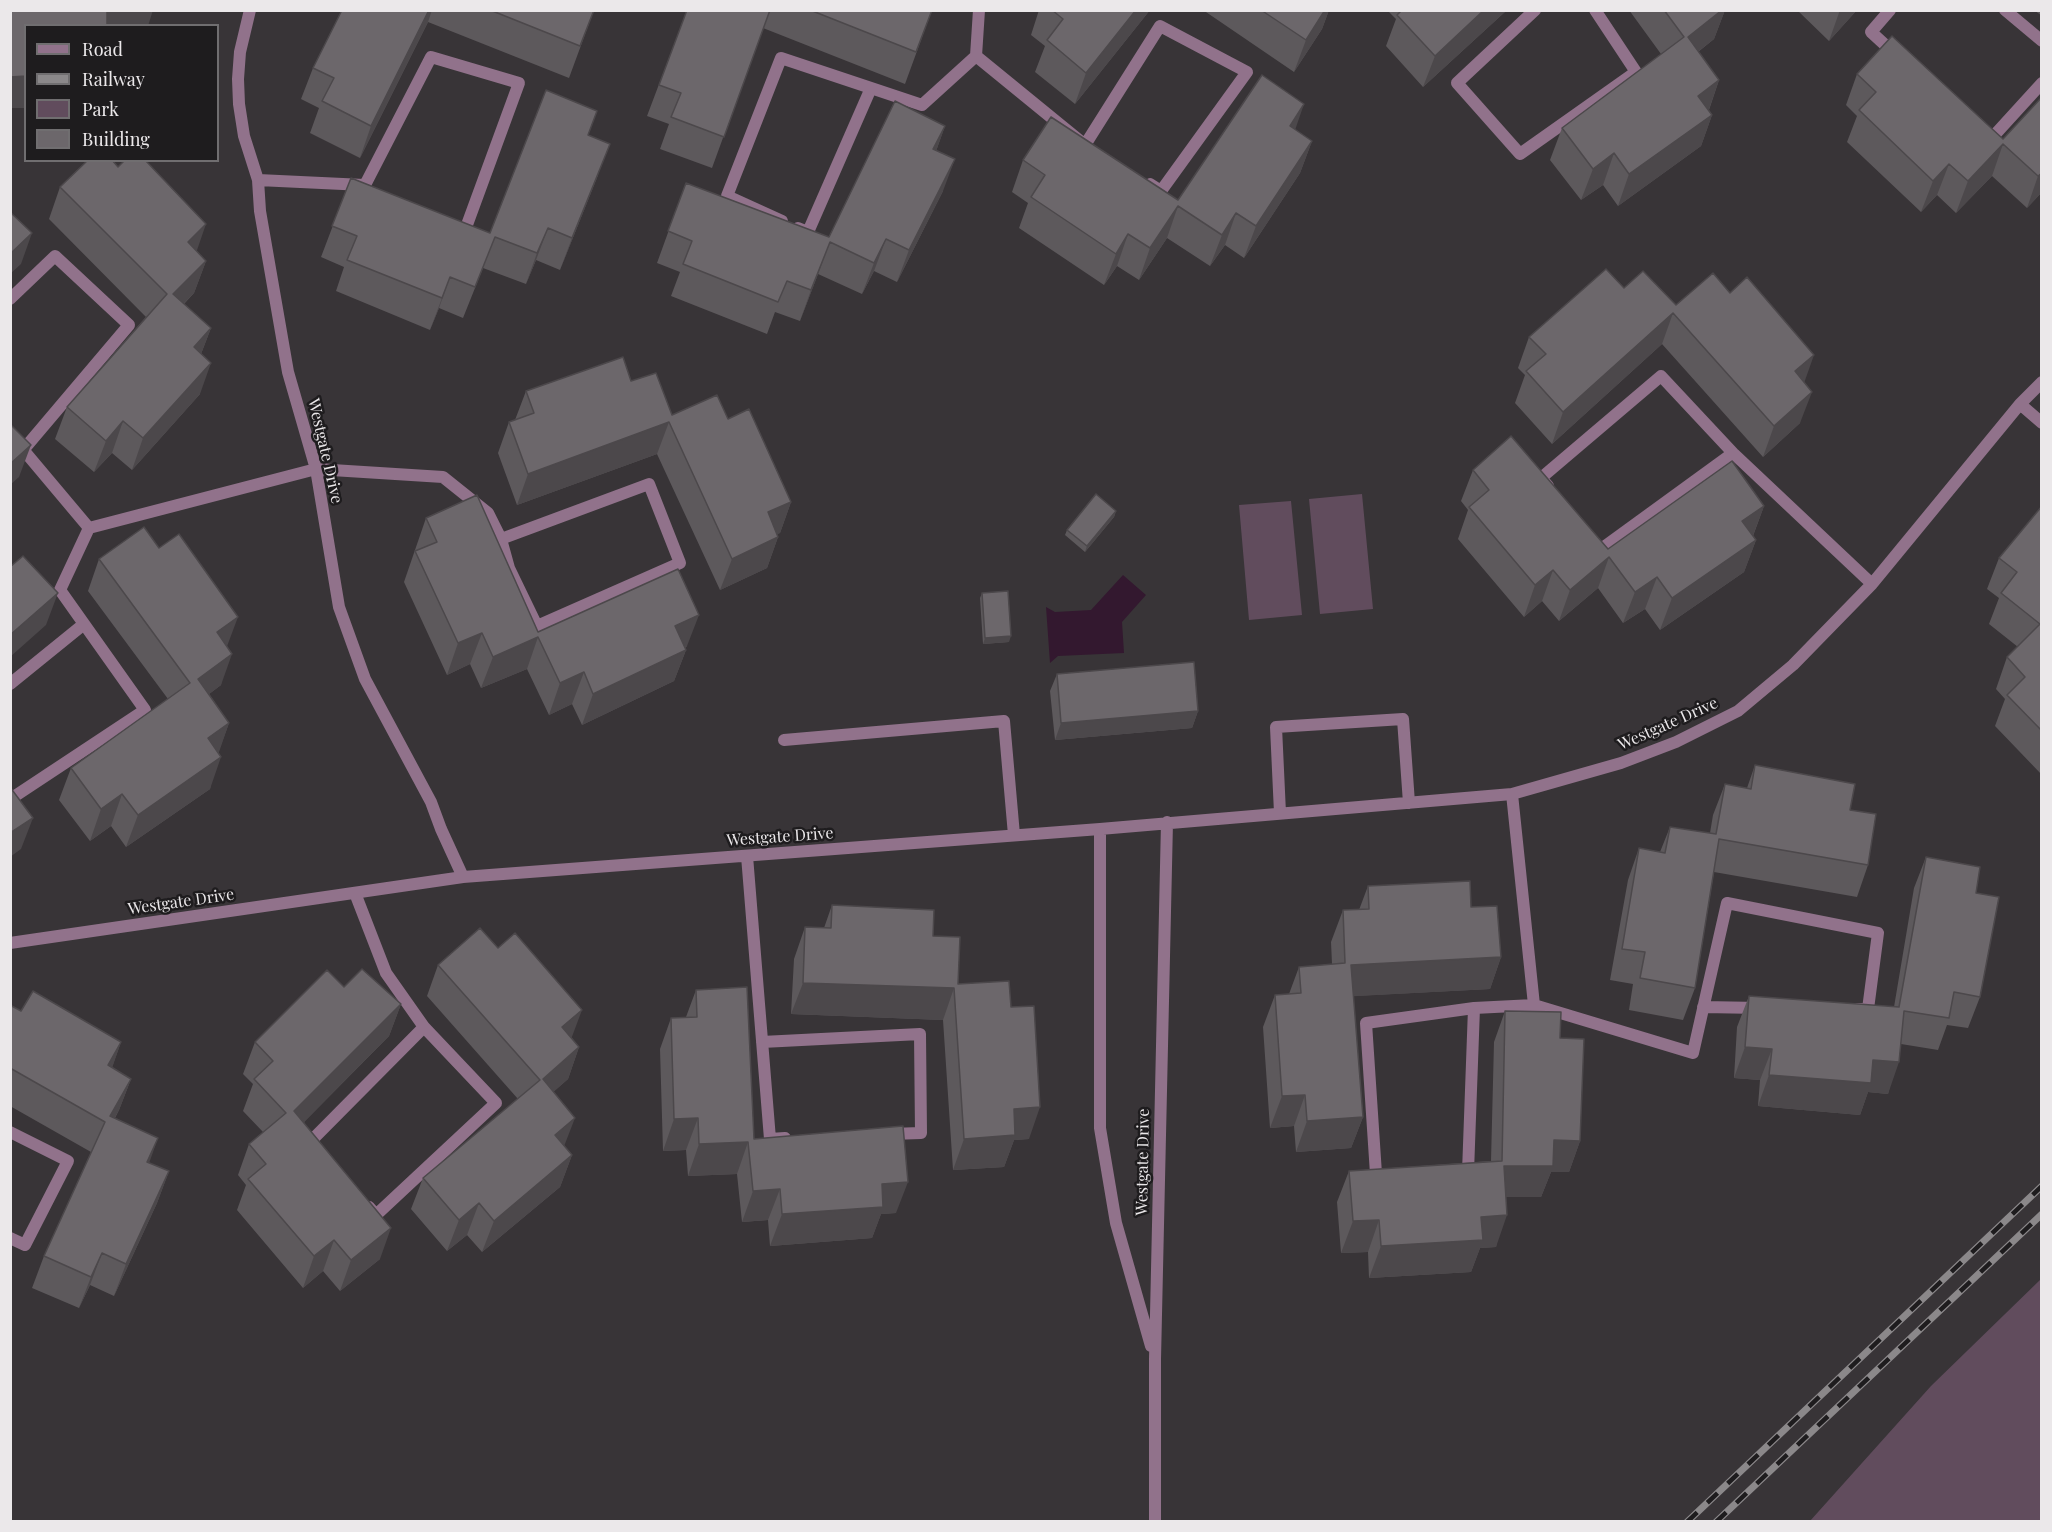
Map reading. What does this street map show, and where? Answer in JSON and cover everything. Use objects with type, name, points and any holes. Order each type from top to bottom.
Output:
[{"type":"street","name":"Westgate Drive","points":[[250,10],[240,52],[237,79],[244,136],[258,180],[260,211],[288,372],[316,468],[339,607],[364,679],[431,802],[463,877]]},
{"type":"street","points":[[871,88],[808,232],[727,196],[781,58],[871,88],[922,105],[976,56],[979,10]]},
{"type":"street","points":[[1535,10],[1457,83],[1520,154],[1636,72],[1595,10]]},
{"type":"street","points":[[1890,10],[1871,32],[1905,63]]},
{"type":"street","points":[[2005,10],[2042,40]]},
{"type":"street","points":[[976,56],[1090,147],[1160,26],[1247,72],[1161,191],[1142,179]]},
{"type":"street","points":[[258,180],[370,187],[431,57],[519,82],[464,233],[444,223]]},
{"type":"street","points":[[1973,125],[1990,140],[2042,83]]},
{"type":"street","points":[[10,299],[55,256],[129,325],[24,448]]},
{"type":"street","points":[[1556,496],[1541,478],[1661,376],[1733,453],[1872,584]]},
{"type":"street","name":"Westgate Drive","points":[[10,943],[463,877],[661,860],[747,856],[1100,829],[1512,794],[1621,763],[1676,742],[1738,711],[1793,665],[1872,584],[2020,404],[2042,382]]},
{"type":"street","points":[[2020,404],[2042,423]]},
{"type":"street","points":[[10,434],[89,528]]},
{"type":"street","points":[[1586,531],[1601,549],[1733,453]]},
{"type":"street","points":[[89,528],[316,468],[443,477],[488,513],[501,539],[509,568],[537,626],[680,563],[649,484],[501,539]]},
{"type":"street","points":[[10,796],[12,798],[145,710],[60,590],[89,528]]},
{"type":"street","points":[[10,684],[84,624]]},
{"type":"street","points":[[1280,813],[1276,727],[1403,719],[1409,803]]},
{"type":"street","points":[[784,740],[1004,721],[1014,835]]},
{"type":"street","points":[[1512,794],[1534,1005]]},
{"type":"street","name":"Westgate Drive","points":[[1155,1521],[1155,1359],[1167,822]]},
{"type":"street","name":"Westgate Drive","points":[[1100,829],[1100,1128],[1116,1223],[1155,1359]]},
{"type":"street","points":[[747,856],[770,1139],[793,1138]]},
{"type":"street","points":[[355,893],[386,973],[424,1026],[496,1103],[376,1215],[361,1199]]},
{"type":"street","points":[[1399,1174],[1376,1174],[1366,1023],[1474,1008],[1534,1005],[1693,1053],[1727,903],[1878,933],[1868,1009],[1844,1009]]},
{"type":"street","points":[[1703,1007],[1774,1008]]},
{"type":"street","points":[[1445,1172],[1468,1172],[1474,1008]]},
{"type":"street","points":[[324,1159],[309,1143],[424,1026]]},
{"type":"street","points":[[762,1042],[920,1034],[921,1133],[874,1135]]},
{"type":"street","points":[[10,1132],[68,1161],[25,1245],[10,1238]]},
{"type":"green space","points":[[1362,494],[1373,609],[1320,614],[1309,499]]},
{"type":"green space","points":[[1291,501],[1302,615],[1249,620],[1239,505]]},
{"type":"green space","points":[[2041,1279],[2041,1521],[1810,1521],[1931,1386]]},
{"type":"shaded area","points":[[1123,575],[1146,595],[1122,622],[1124,653],[1058,656],[1050,663],[1046,607],[1055,612],[1091,610]]},
{"type":"building","points":[[10,10],[107,10],[107,24],[24,24],[24,76],[10,77]]},
{"type":"building","points":[[342,10],[429,10],[371,126],[322,101],[334,78],[313,68]]},
{"type":"building","points":[[490,10],[594,10],[580,46]]},
{"type":"building","points":[[687,10],[770,10],[724,137],[671,117],[681,93],[659,85]]},
{"type":"building","points":[[810,10],[932,10],[916,52]]},
{"type":"building","points":[[1052,10],[1136,10],[1086,73],[1047,40],[1063,19]]},
{"type":"building","points":[[1261,10],[1325,10],[1306,40]]},
{"type":"building","points":[[1402,10],[1484,10],[1435,56],[1397,15]]},
{"type":"building","points":[[1664,10],[1722,10],[1688,37],[1719,80],[1698,96],[1712,115],[1629,174],[1614,153],[1593,169],[1562,128],[1684,37]]},
{"type":"building","points":[[1892,36],[2003,139],[2042,97],[2042,173],[2038,176],[2003,144],[1968,181],[1949,164],[1933,181],[1859,110],[1876,92],[1857,74]]},
{"type":"building","points":[[1262,75],[1304,104],[1290,126],[1312,141],[1256,226],[1236,213],[1222,235],[1178,206],[1150,248],[1128,234],[1116,254],[1031,197],[1045,175],[1023,160],[1051,117],[1178,200]]},
{"type":"building","points":[[546,90],[597,111],[588,135],[610,144],[572,238],[548,228],[537,253],[495,237],[475,287],[450,277],[442,298],[347,260],[357,236],[332,226],[351,178],[490,233]]},
{"type":"building","points":[[895,101],[945,126],[933,149],[955,159],[909,250],[886,239],[874,263],[830,242],[811,290],[787,281],[778,302],[683,264],[692,241],[668,231],[686,183],[829,237]]},
{"type":"building","points":[[86,162],[114,162],[118,167],[123,162],[147,162],[206,224],[188,242],[206,261],[173,294],[211,328],[194,347],[211,363],[143,438],[123,421],[106,441],[67,407],[167,294],[60,187]]},
{"type":"building","points":[[10,212],[32,233],[10,254]]},
{"type":"building","points":[[1606,269],[1624,288],[1643,271],[1676,305],[1713,273],[1730,293],[1747,277],[1814,355],[1795,371],[1812,392],[1774,426],[1673,313],[1563,412],[1526,371],[1546,354],[1529,337]]},
{"type":"building","points":[[623,357],[631,381],[656,373],[672,415],[717,395],[728,419],[749,409],[791,502],[768,512],[778,537],[732,559],[669,422],[528,474],[509,422],[534,413],[526,391]]},
{"type":"building","points":[[10,424],[31,445],[10,464]]},
{"type":"building","points":[[1511,436],[1608,549],[1732,461],[1764,506],[1742,521],[1756,540],[1672,598],[1657,577],[1635,592],[1609,557],[1570,590],[1553,570],[1535,585],[1469,507],[1489,490],[1473,470]]},
{"type":"building","points":[[1096,494],[1116,511],[1087,546],[1067,530]]},
{"type":"building","points":[[477,495],[538,632],[678,569],[699,615],[675,626],[686,650],[593,694],[584,672],[560,683],[538,637],[493,657],[482,633],[458,643],[415,551],[437,542],[426,518]]},
{"type":"building","points":[[2042,506],[2042,731],[2007,695],[2025,677],[2007,657],[2040,624],[2001,593],[2017,572],[1999,558]]},
{"type":"building","points":[[144,527],[159,548],[179,534],[238,617],[217,632],[232,654],[198,679],[229,723],[208,738],[221,757],[138,815],[122,794],[101,809],[71,768],[190,683],[99,559]]},
{"type":"building","points":[[23,556],[58,593],[10,635],[10,567]]},
{"type":"building","points":[[1008,591],[1011,636],[985,638],[982,593]]},
{"type":"building","points":[[1194,662],[1198,711],[1061,723],[1057,674]]},
{"type":"building","points":[[1755,765],[1855,784],[1850,810],[1876,814],[1868,865],[1719,839],[1695,988],[1640,978],[1645,952],[1622,949],[1639,848],[1665,853],[1670,827],[1716,834],[1725,784],[1751,789]]},
{"type":"building","points":[[10,787],[33,818],[10,833]]},
{"type":"building","points":[[1926,857],[1980,867],[1976,893],[1999,897],[1980,997],[1954,992],[1949,1018],[1904,1011],[1899,1062],[1873,1060],[1871,1083],[1769,1075],[1772,1049],[1745,1047],[1749,996],[1899,1007]]},
{"type":"building","points":[[1470,881],[1471,907],[1497,906],[1501,957],[1351,965],[1363,1117],[1307,1121],[1305,1095],[1282,1096],[1275,995],[1301,993],[1299,967],[1345,963],[1343,910],[1369,909],[1368,886]]},
{"type":"building","points":[[832,905],[934,910],[933,936],[960,937],[958,984],[1009,981],[1011,1007],[1034,1006],[1040,1107],[1014,1109],[1015,1135],[964,1139],[954,988],[803,983],[805,927],[831,928]]},
{"type":"building","points":[[480,928],[498,948],[515,933],[582,1010],[562,1027],[579,1047],[543,1079],[575,1118],[555,1135],[572,1155],[494,1221],[479,1203],[459,1220],[423,1178],[540,1080],[438,965]]},
{"type":"building","points":[[362,969],[401,1004],[294,1111],[391,1228],[351,1260],[334,1240],[314,1256],[248,1179],[266,1164],[249,1144],[286,1113],[254,1079],[273,1061],[255,1042],[327,970],[344,987]]},
{"type":"building","points":[[747,987],[754,1139],[903,1126],[908,1182],[882,1184],[883,1207],[782,1214],[780,1189],[753,1191],[748,1142],[699,1144],[698,1118],[674,1119],[671,1018],[697,1017],[696,990]]},
{"type":"building","points":[[33,991],[121,1042],[108,1065],[131,1079],[110,1116],[158,1138],[147,1162],[169,1171],[126,1264],[102,1253],[91,1277],[44,1256],[105,1122],[10,1068],[10,1005],[21,1011]]},
{"type":"building","points":[[1505,1011],[1561,1012],[1560,1038],[1584,1039],[1580,1141],[1554,1140],[1553,1166],[1504,1166],[1507,1215],[1481,1217],[1483,1240],[1381,1246],[1379,1220],[1353,1221],[1349,1171],[1502,1161]]},
{"type":"railway","points":[[1687,1522],[2042,1186]]},
{"type":"railway","points":[[1716,1522],[2042,1214]]}]
